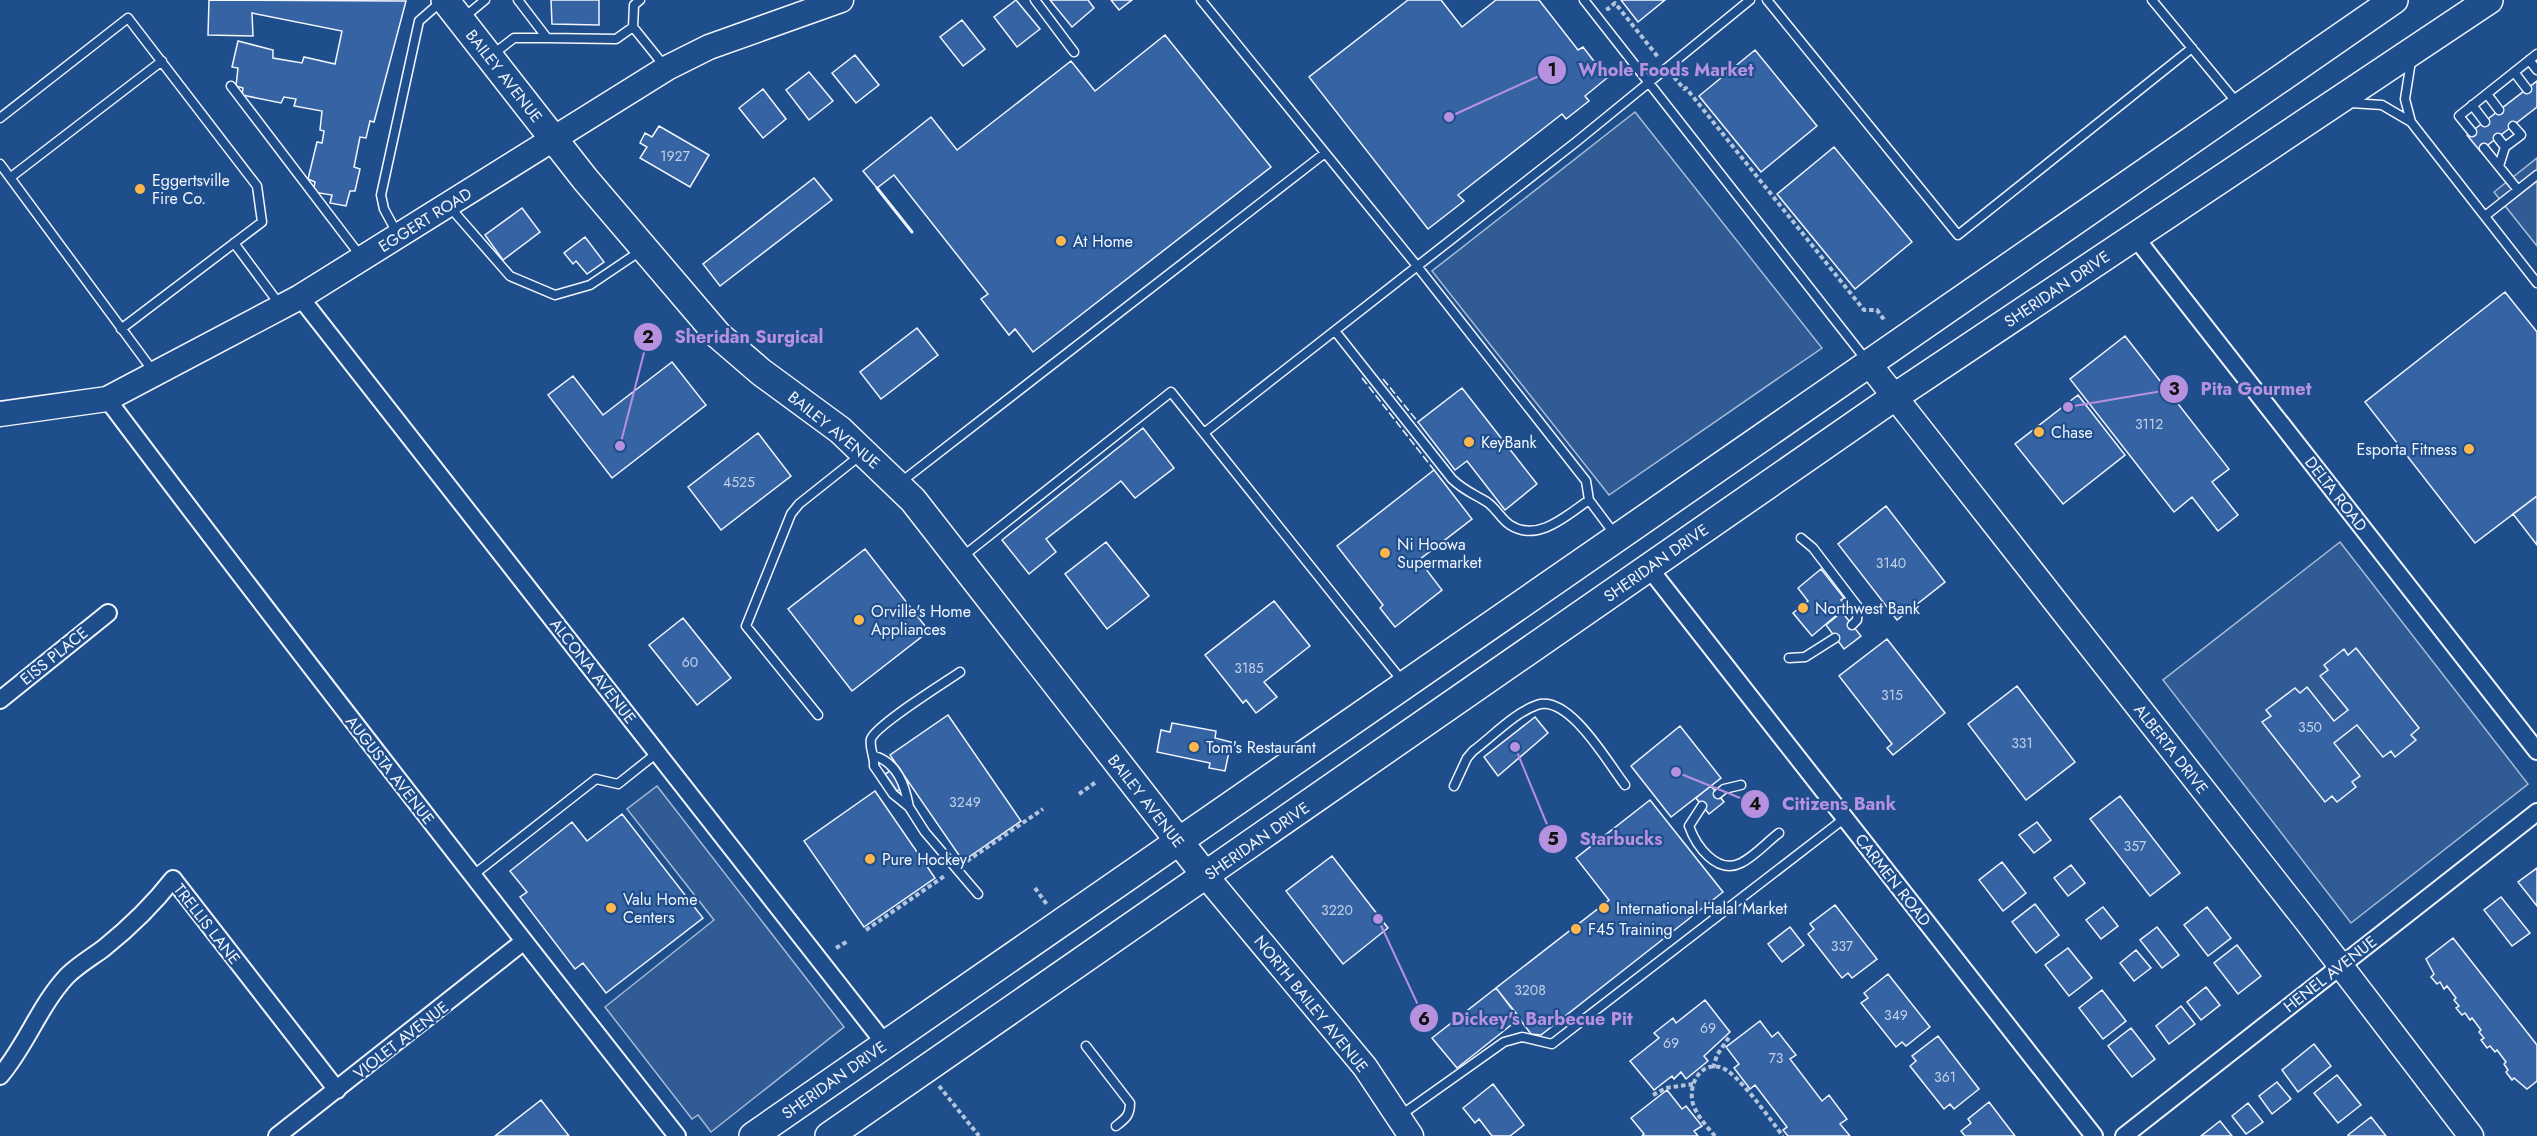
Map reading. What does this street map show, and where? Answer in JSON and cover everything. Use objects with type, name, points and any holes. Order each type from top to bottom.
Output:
[{"type":"main road","name":"SHERIDAN DRIVE","points":[[753,1136],[2394,0]]},
{"type":"main road","name":"SHERIDAN DRIVE","points":[[829,1136],[1896,396],[2489,0]]},
{"type":"main road","name":"BAILEY AVENUE","points":[[449,7],[643,249],[718,335],[760,372],[864,451],[899,484],[961,559],[1206,876]]},
{"type":"street","name":"EGGERT ROAD","points":[[0,414],[108,399],[290,302],[667,68],[719,43],[825,2]]},
{"type":"street","name":"DELTA ROAD","points":[[2135,237],[2537,751]]},
{"type":"street","name":"ALCONA AVENUE","points":[[290,302],[657,753],[886,1045]]},
{"type":"street","name":"ALBERTA DRIVE","points":[[1869,364],[2341,966],[2470,1136]]},
{"type":"street","name":"AUGUSTA AVENUE","points":[[108,399],[248,586],[523,942],[678,1136]]},
{"type":"street","name":"CARMEN ROAD","points":[[1649,568],[2094,1136]]},
{"type":"street","name":"EISS PLACE","points":[[0,700],[108,613]]},
{"type":"street","name":"HENEL AVENUE","points":[[2124,1136],[2537,812]]},
{"type":"street","name":"NORTH BAILEY AVENUE","points":[[1206,876],[1365,1067],[1405,1127]]},
{"type":"street","name":"TRELLIS LANE","points":[[0,1077],[9,1066],[40,1011],[69,975],[148,910],[173,879],[336,1090]]},
{"type":"street","name":"VIOLET AVENUE","points":[[277,1136],[523,942]]},
{"type":"lane","points":[[399,236],[384,209],[381,195],[419,21],[449,7],[485,0]]},
{"type":"lane","points":[[518,0],[547,38]]},
{"type":"lane","points":[[640,0],[634,5],[633,27],[667,68]]},
{"type":"lane","points":[[1035,0],[1074,52]]},
{"type":"lane","points":[[1201,0],[1417,266],[1586,481],[1589,500],[1617,538]]},
{"type":"lane","points":[[1584,0],[1869,364]]},
{"type":"lane","points":[[1204,433],[1649,83],[1750,0]]},
{"type":"lane","points":[[1767,0],[1958,235],[2192,48]]},
{"type":"lane","points":[[2152,0],[2240,107]]},
{"type":"lane","points":[[0,118],[128,18],[257,186],[262,222],[121,328]]},
{"type":"lane","points":[[489,56],[514,38],[616,39],[633,27]]},
{"type":"lane","points":[[2411,122],[2405,99],[2406,85],[2415,50]]},
{"type":"lane","points":[[2472,132],[2459,116],[2537,54]]},
{"type":"lane","points":[[2529,60],[2537,70]]},
{"type":"lane","points":[[11,177],[162,62]]},
{"type":"lane","points":[[2514,72],[2527,89]]},
{"type":"lane","points":[[231,86],[362,258]]},
{"type":"lane","points":[[2487,94],[2499,110]]},
{"type":"lane","points":[[2334,104],[2367,102],[2382,105],[2411,122],[2537,283]]},
{"type":"lane","points":[[2472,105],[2485,122]]},
{"type":"lane","points":[[2499,166],[2505,147],[2521,135],[2513,126]]},
{"type":"lane","points":[[2498,138],[2505,147]]},
{"type":"lane","points":[[2484,148],[2518,190]]},
{"type":"lane","points":[[899,484],[1325,153]]},
{"type":"lane","points":[[0,164],[154,374]]},
{"type":"lane","points":[[2485,216],[2537,175]]},
{"type":"lane","points":[[448,205],[510,276],[555,294],[590,285],[643,249]]},
{"type":"lane","points":[[234,243],[290,302]]},
{"type":"lane","points":[[1335,331],[1452,479],[1464,490],[1488,502],[1508,523],[1518,529],[1541,529],[1554,524],[1589,500]]},
{"type":"lane","points":[[961,559],[1171,392],[1405,685]]},
{"type":"lane","points":[[818,715],[746,626],[791,514],[799,504],[864,451]]},
{"type":"lane","points":[[1801,538],[1813,548],[1858,607],[1857,620],[1851,625]]},
{"type":"lane","points":[[1789,658],[1805,657],[1835,638]]},
{"type":"lane","points":[[909,807],[905,786],[890,764],[875,756],[871,748],[876,731],[960,672]]},
{"type":"lane","points":[[1454,786],[1467,758],[1473,751],[1527,710],[1548,703],[1557,705],[1573,718],[1625,785]]},
{"type":"lane","points":[[472,876],[596,779],[618,784],[657,753]]},
{"type":"lane","points":[[875,756],[873,766],[893,794],[909,807],[925,832],[978,894]]},
{"type":"lane","points":[[1718,794],[1724,789],[1741,785]]},
{"type":"lane","points":[[1702,806],[1689,826],[1707,855],[1718,863],[1729,866],[1741,863],[1779,833]]},
{"type":"lane","points":[[1405,1127],[1504,1042],[1522,1037],[1551,1044],[1845,818]]},
{"type":"lane","points":[[1086,1046],[1130,1103],[1127,1118],[1116,1126]]},
{"type":"path","points":[[1601,0],[1608,9],[1615,3],[1658,57]]},
{"type":"path","points":[[1671,73],[1684,89],[1686,87],[1864,310],[1877,310],[1885,321]]},
{"type":"path","points":[[1079,794],[1096,782]]},
{"type":"path","points":[[964,864],[1043,809]]},
{"type":"path","points":[[866,930],[949,873]]},
{"type":"path","points":[[1035,888],[1048,906]]},
{"type":"path","points":[[837,948],[848,941]]},
{"type":"path","points":[[1713,1068],[1717,1054],[1731,1036]]},
{"type":"path","points":[[1715,1136],[1695,1109],[1693,1084],[1699,1073],[1721,1067],[1735,1077],[1783,1136]]},
{"type":"path","points":[[936,1083],[979,1136]]},
{"type":"path","points":[[1653,1095],[1666,1088],[1693,1084]]},
{"type":"shaded area","points":[[1635,112],[1822,348],[1609,495],[1432,271]]},
{"type":"shaded area","points":[[2537,158],[2537,246],[2494,192]]},
{"type":"shaded area","points":[[2340,542],[2528,784],[2351,923],[2163,680]]},
{"type":"shaded area","points":[[657,786],[844,1027],[711,1132],[698,1115],[692,1119],[605,1007],[714,920],[627,809]]},
{"type":"building","points":[[209,0],[406,1],[374,122],[370,121],[366,138],[360,137],[354,167],[360,169],[355,191],[350,191],[346,206],[330,203],[332,195],[313,192],[315,182],[308,179],[317,142],[322,143],[324,131],[320,130],[322,111],[294,106],[296,99],[284,97],[281,103],[242,95],[243,88],[236,86],[238,68],[232,67],[238,41],[273,50],[273,58],[302,63],[304,57],[335,64],[342,31],[252,13],[253,36],[208,35]]},
{"type":"building","points":[[551,0],[599,0],[599,25],[552,24]]},
{"type":"building","points":[[1016,0],[1040,29],[1017,47],[994,17]]},
{"type":"building","points":[[1050,0],[1088,0],[1094,8],[1072,27]]},
{"type":"building","points":[[1111,0],[1132,0],[1119,10]]},
{"type":"building","points":[[1408,0],[1441,0],[1462,27],[1496,0],[1539,0],[1578,50],[1583,47],[1607,78],[1585,96],[1589,101],[1566,119],[1562,114],[1458,195],[1464,201],[1428,229],[1309,77]]},
{"type":"building","points":[[1621,0],[1665,0],[1638,22]]},
{"type":"building","points":[[962,20],[985,49],[963,66],[940,37]]},
{"type":"building","name":"At Home","points":[[1165,35],[1271,167],[1033,352],[1015,329],[1009,335],[981,299],[988,294],[894,175],[877,188],[863,171],[931,117],[957,150],[1071,61],[1095,91]]},
{"type":"building","points":[[1755,50],[1817,126],[1761,172],[1699,96]]},
{"type":"building","points":[[855,55],[879,85],[856,103],[832,73]]},
{"type":"building","points":[[809,72],[833,101],[809,120],[786,90]]},
{"type":"building","points":[[2537,81],[2537,107],[2480,151],[2467,135]]},
{"type":"building","points":[[763,89],[786,119],[763,138],[739,108]]},
{"type":"building","points":[[659,126],[709,155],[690,187],[640,158],[647,147],[640,143],[645,133],[652,137]]},
{"type":"building","points":[[1834,147],[1912,242],[1855,289],[1777,194]]},
{"type":"building","points":[[814,178],[832,200],[720,286],[703,264]]},
{"type":"building","points":[[522,208],[540,232],[503,260],[485,235]]},
{"type":"building","points":[[585,237],[604,262],[587,274],[576,261],[573,264],[564,253]]},
{"type":"building","name":"Esporta Fitness","points":[[2505,292],[2537,332],[2537,496],[2475,543],[2365,402]]},
{"type":"building","points":[[917,328],[938,355],[881,399],[860,372]]},
{"type":"building","points":[[2125,336],[2229,469],[2212,482],[2238,515],[2218,531],[2192,497],[2174,512],[2070,379]]},
{"type":"building","points":[[672,362],[706,405],[612,478],[548,395],[573,376],[603,415]]},
{"type":"building","name":"KeyBank","points":[[1462,388],[1537,484],[1505,510],[1467,461],[1455,470],[1418,422]]},
{"type":"building","points":[[2078,395],[2125,455],[2063,504],[2015,444]]},
{"type":"building","points":[[1143,428],[1174,468],[1135,498],[1121,481],[1046,539],[1056,552],[1029,574],[1002,540]]},
{"type":"building","points":[[758,433],[791,476],[721,530],[688,487]]},
{"type":"building","name":"Ni Hoowa Supermarket","points":[[1434,470],[1472,519],[1419,560],[1442,590],[1395,627],[1380,608],[1383,605],[1337,546]]},
{"type":"building","points":[[2537,496],[2537,545],[2513,514]]},
{"type":"building","points":[[1886,506],[1945,582],[1897,620],[1838,544]]},
{"type":"building","points":[[1106,542],[1149,596],[1107,629],[1065,574]]},
{"type":"building","name":"Orville's Home Appliances","points":[[865,549],[929,631],[852,691],[788,609]]},
{"type":"building","points":[[1821,569],[1844,598],[1841,600],[1846,607],[1812,636],[1793,613],[1808,601],[1798,588]]},
{"type":"building","points":[[1274,601],[1310,646],[1264,682],[1277,697],[1256,713],[1246,700],[1243,703],[1205,655]]},
{"type":"building","points":[[1842,612],[1861,636],[1844,649],[1826,625]]},
{"type":"building","points":[[683,618],[731,678],[697,705],[649,645]]},
{"type":"building","points":[[1887,639],[1945,713],[1893,755],[1887,748],[1892,744],[1839,676]]},
{"type":"building","points":[[2356,648],[2419,728],[2411,735],[2416,740],[2395,757],[2391,751],[2383,757],[2357,725],[2334,743],[2360,776],[2352,782],[2356,787],[2337,802],[2332,796],[2325,802],[2262,722],[2271,716],[2266,710],[2295,688],[2300,693],[2307,687],[2334,721],[2348,710],[2320,676],[2328,670],[2324,665],[2344,649],[2348,655]]},
{"type":"building","points":[[2017,686],[2075,762],[2026,800],[1968,724]]},
{"type":"building","points":[[948,715],[1021,821],[963,861],[890,755]]},
{"type":"building","points":[[1535,717],[1548,733],[1498,776],[1484,757]]},
{"type":"building","name":"Tom's Restaurant","points":[[1172,723],[1216,731],[1215,738],[1231,742],[1225,771],[1209,768],[1210,763],[1157,752],[1161,730],[1170,732]]},
{"type":"building","points":[[1680,726],[1721,778],[1671,817],[1631,766]]},
{"type":"building","points":[[898,766],[909,783],[897,791],[885,774]]},
{"type":"building","points":[[1711,786],[1724,802],[1709,814],[1696,798]]},
{"type":"building","name":"Pure Hockey","points":[[875,791],[935,878],[864,927],[804,841]]},
{"type":"building","points":[[2120,796],[2180,873],[2150,896],[2090,819]]},
{"type":"building","points":[[1650,800],[1723,892],[1541,1035],[1531,1034],[1496,988],[1609,900],[1576,858]]},
{"type":"building","name":"Valu Home Centers","points":[[622,814],[703,918],[606,993],[583,963],[575,969],[520,897],[527,892],[510,871],[572,822],[587,841]]},
{"type":"building","points":[[2037,822],[2051,840],[2034,853],[2019,835]]},
{"type":"building","points":[[1332,856],[1388,928],[1343,964],[1286,891]]},
{"type":"building","points":[[2002,862],[2026,893],[2003,911],[1979,880]]},
{"type":"building","points":[[2071,865],[2085,883],[2068,896],[2054,878]]},
{"type":"building","points":[[2537,868],[2537,906],[2518,882]]},
{"type":"building","points":[[2501,897],[2530,933],[2512,946],[2484,910]]},
{"type":"building","points":[[2035,904],[2059,935],[2036,953],[2012,922]]},
{"type":"building","points":[[1835,905],[1877,959],[1852,978],[1848,973],[1842,978],[1808,934],[1814,929],[1810,924]]},
{"type":"building","points":[[2103,907],[2118,926],[2101,939],[2086,920]]},
{"type":"building","points":[[2207,907],[2231,938],[2208,956],[2184,925]]},
{"type":"building","points":[[1790,927],[1804,945],[1782,962],[1768,944]]},
{"type":"building","points":[[2157,927],[2179,955],[2162,968],[2140,940]]},
{"type":"building","points":[[2453,938],[2537,1045],[2537,1081],[2527,1089],[2514,1078],[2512,1080],[2506,1072],[2508,1070],[2504,1064],[2506,1062],[2497,1050],[2495,1052],[2490,1046],[2487,1048],[2481,1040],[2484,1038],[2479,1032],[2481,1030],[2472,1018],[2470,1020],[2465,1013],[2462,1015],[2456,1008],[2459,1006],[2454,1000],[2456,998],[2447,986],[2444,989],[2440,982],[2437,984],[2431,977],[2434,974],[2426,959]]},
{"type":"building","points":[[2237,945],[2261,976],[2238,994],[2214,963]]},
{"type":"building","points":[[2068,948],[2092,978],[2069,996],[2045,965]]},
{"type":"building","points":[[2136,950],[2151,968],[2134,981],[2120,963]]},
{"type":"building","points":[[1888,974],[1930,1027],[1906,1046],[1902,1042],[1896,1047],[1861,1003],[1868,998],[1864,993]]},
{"type":"building","points":[[2206,987],[2220,1005],[2201,1020],[2187,1002]]},
{"type":"building","points":[[1496,988],[1520,1018],[1457,1068],[1432,1038]]},
{"type":"building","points":[[2102,990],[2126,1021],[2103,1039],[2079,1008]]},
{"type":"building","points":[[1705,1000],[1730,1032],[1704,1056],[1708,1061],[1686,1079],[1681,1072],[1674,1079],[1672,1076],[1654,1090],[1630,1061],[1659,1038],[1654,1033],[1673,1018],[1676,1023]]},
{"type":"building","points":[[2181,1006],[2195,1024],[2169,1044],[2156,1026]]},
{"type":"building","points":[[1760,1021],[1772,1037],[1778,1032],[1796,1055],[1790,1059],[1822,1101],[1829,1095],[1847,1119],[1840,1124],[1850,1136],[1788,1136],[1783,1130],[1787,1127],[1755,1085],[1750,1089],[1734,1068],[1739,1064],[1726,1047]]},
{"type":"building","points":[[2131,1028],[2155,1059],[2132,1077],[2108,1046]]},
{"type":"building","points":[[1938,1036],[1979,1089],[1954,1109],[1950,1104],[1944,1109],[1910,1066],[1916,1061],[1912,1056]]},
{"type":"building","points":[[2314,1044],[2331,1066],[2298,1092],[2282,1070]]},
{"type":"building","points":[[2337,1075],[2361,1105],[2338,1123],[2314,1093]]},
{"type":"building","points":[[2277,1082],[2291,1099],[2272,1114],[2259,1096]]},
{"type":"building","points":[[1493,1084],[1524,1125],[1510,1136],[1492,1136],[1479,1119],[1475,1123],[1463,1108]]},
{"type":"building","points":[[1667,1090],[1682,1109],[1686,1106],[1702,1126],[1694,1131],[1698,1136],[1642,1136],[1644,1134],[1631,1118]]},
{"type":"building","points":[[541,1100],[569,1136],[495,1136]]},
{"type":"building","points":[[1989,1102],[2015,1136],[1965,1136],[1961,1131],[1971,1123],[1968,1119]]},
{"type":"building","points":[[2248,1103],[2263,1122],[2246,1134],[2232,1116]]},
{"type":"building","points":[[2371,1117],[2386,1136],[2348,1136],[2348,1135]]},
{"type":"building","points":[[2220,1121],[2232,1136],[2201,1136]]},
{"type":"fence","points":[[1362,378],[1434,470]]},
{"type":"fence","points":[[1383,379],[1418,422]]},
{"type":"wall","points":[[877,188],[912,232]]},
{"type":"place","name":"Whole Foods Market","points":[[1449,117]]},
{"type":"place","name":"Eggertsville Fire Co.","points":[[140,189]]},
{"type":"place","name":"At Home","points":[[1061,241]]},
{"type":"place","name":"Pita Gourmet","points":[[2068,407]]},
{"type":"place","name":"Chase","points":[[2039,432]]},
{"type":"place","name":"KeyBank","points":[[1469,442]]},
{"type":"place","name":"Sheridan Surgical","points":[[620,446]]},
{"type":"place","name":"Esporta Fitness","points":[[2469,449]]},
{"type":"place","name":"Ni Hoowa Supermarket","points":[[1385,553]]},
{"type":"place","name":"Northwest Bank","points":[[1803,608]]},
{"type":"place","name":"Orville's Home Appliances","points":[[859,620]]},
{"type":"place","name":"Tom's Restaurant","points":[[1194,747]]},
{"type":"place","name":"Starbucks","points":[[1515,747]]},
{"type":"place","name":"Citizens Bank","points":[[1676,772]]},
{"type":"place","name":"Pure Hockey","points":[[870,859]]},
{"type":"place","name":"Valu Home Centers","points":[[611,908]]},
{"type":"place","name":"International Halal Market","points":[[1604,908]]},
{"type":"place","name":"Dickey's Barbecue Pit","points":[[1378,919]]},
{"type":"place","name":"F45 Training","points":[[1576,929]]}]
